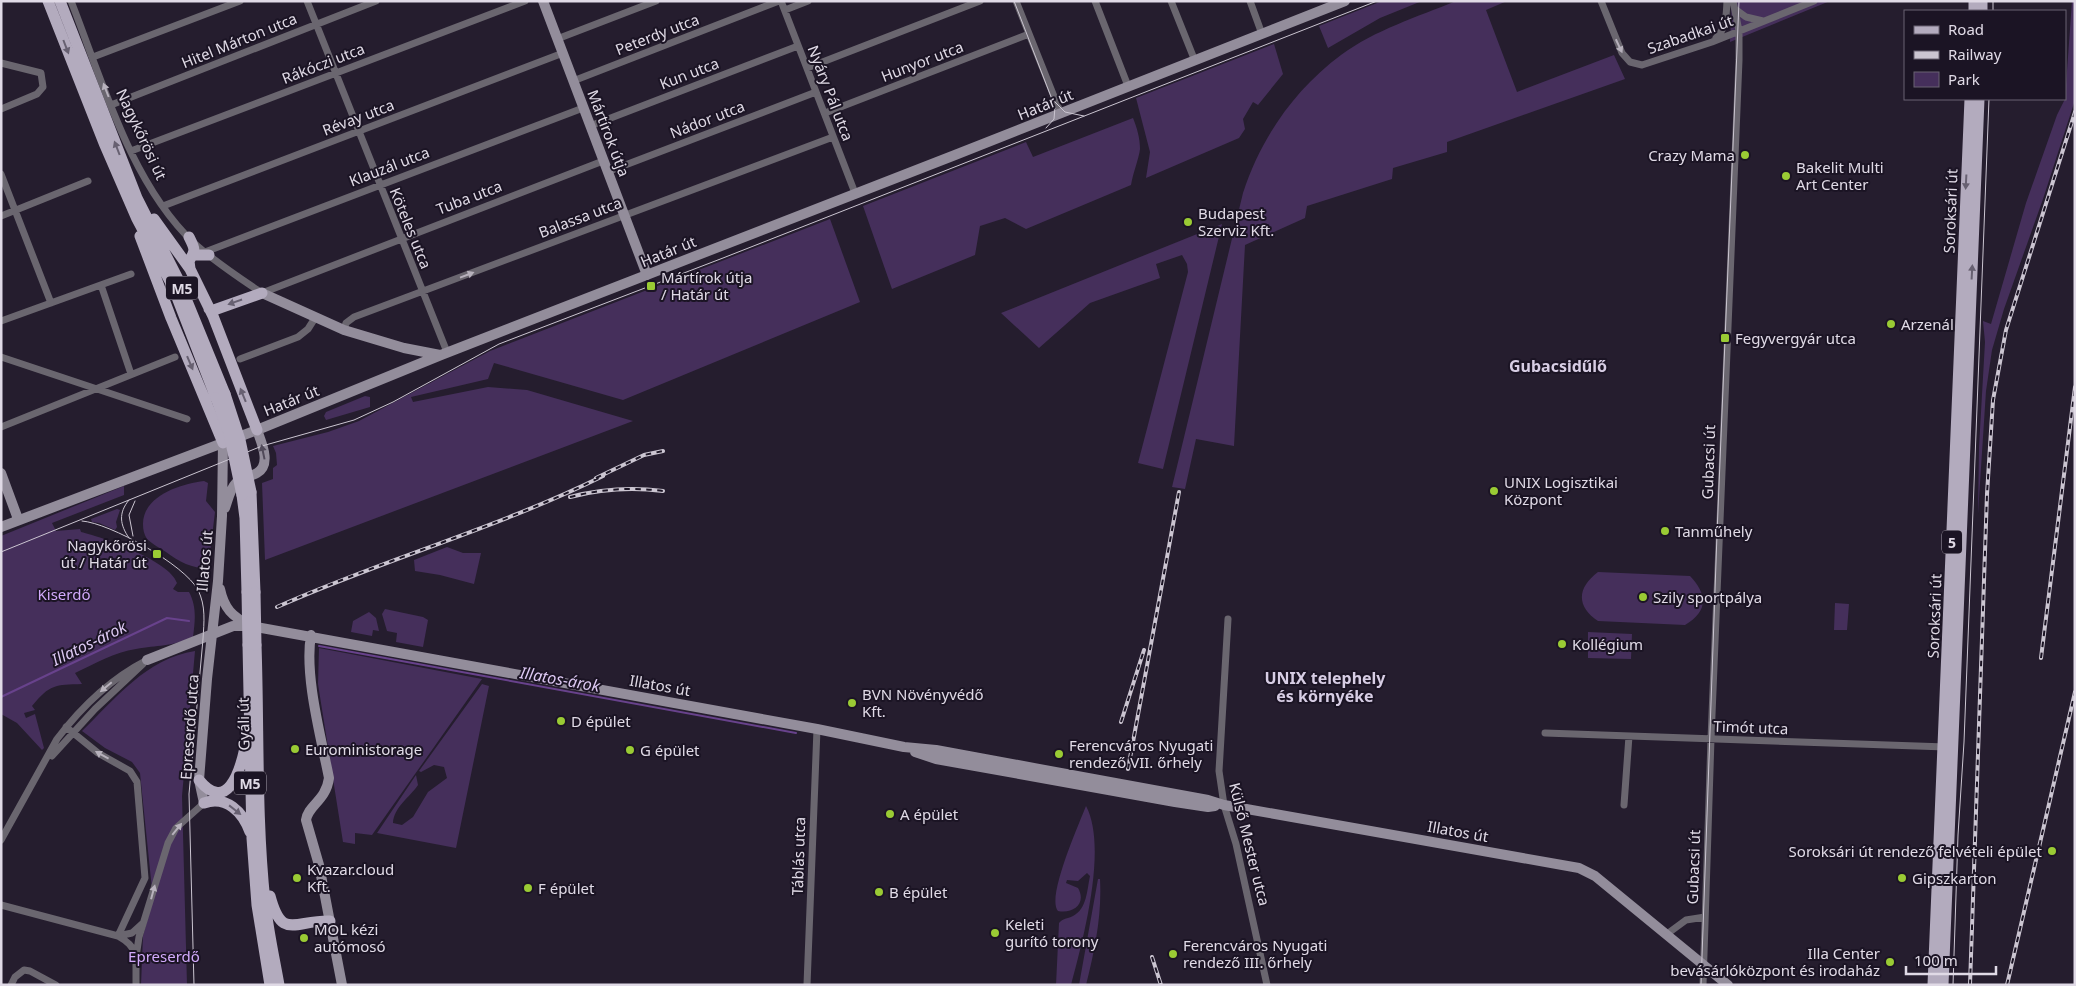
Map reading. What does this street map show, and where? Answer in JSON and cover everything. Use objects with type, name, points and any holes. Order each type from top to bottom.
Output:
[{"type":"main road","name":"M5","points":[[48,1],[104,144],[137,219],[173,287],[221,396]]},
{"type":"main road","name":"Nagykőrösi út","points":[[60,1],[143,212],[178,279],[221,396]]},
{"type":"main road","name":"Soroksári út","points":[[1934,985],[1970,100]]},
{"type":"main road","name":"Soroksári út","points":[[1943,985],[1979,100]]},
{"type":"main road","points":[[132,185],[160,230],[190,269],[209,309],[257,430]]},
{"type":"main road","points":[[137,219],[141,239],[152,269],[223,443]]},
{"type":"main road","points":[[188,237],[193,247],[203,254],[189,261],[190,269]]},
{"type":"main road","points":[[209,309],[214,310],[262,293]]},
{"type":"main road","name":"Gyáli út","points":[[221,396],[229,433],[247,493],[252,645],[264,880],[267,917],[279,985]]},
{"type":"main road","name":"Gyáli út","points":[[252,645],[249,729],[252,838],[257,905],[270,985]]},
{"type":"main road","points":[[199,780],[212,790],[223,791],[228,788],[241,766],[249,729]]},
{"type":"main road","points":[[204,803],[212,800],[234,807],[244,819],[252,838]]},
{"type":"main road","points":[[264,880],[276,916],[282,924],[290,925],[330,920]]},
{"type":"street","name":"Nagykőrösi út","points":[[71,1],[131,151],[146,182],[188,237]]},
{"type":"street","points":[[93,57],[240,1]]},
{"type":"street","name":"Köteles utca","points":[[307,1],[422,292],[444,354]]},
{"type":"street","name":"Hitel Márton utca","points":[[112,105],[376,1]]},
{"type":"street","name":"Rákóczi utca","points":[[131,151],[525,1]]},
{"type":"street","name":"Mártírok útja","points":[[542,1],[647,275]]},
{"type":"street","points":[[557,39],[656,1]]},
{"type":"street","name":"Nyáry Pál utca","points":[[780,1],[855,194]]},
{"type":"street","name":"Peterdy utca","points":[[573,81],[780,1]]},
{"type":"street","points":[[785,10],[808,1]]},
{"type":"street","points":[[807,68],[980,1]]},
{"type":"street","points":[[1016,1],[1060,114]]},
{"type":"street","points":[[1095,1],[1128,86]]},
{"type":"street","points":[[1171,1],[1194,61]]},
{"type":"street","points":[[1250,1],[1262,34]]},
{"type":"street","name":"Határ út","points":[[1,527],[257,430],[415,365],[1346,1]]},
{"type":"street","name":"Szabadkai út","points":[[1601,1],[1622,53],[1635,64],[1647,64],[1712,42],[1814,1]]},
{"type":"street","points":[[1712,42],[1725,27],[1731,2]]},
{"type":"street","name":"Szabadkai út","points":[[1731,2],[1736,10],[1746,17],[1756,21],[1766,21]]},
{"type":"street","name":"Gubacsi út","points":[[1703,985],[1739,31],[1731,2]]},
{"type":"street","name":"Hunyor utca","points":[[825,113],[1029,34]]},
{"type":"street","name":"Kun utca","points":[[590,126],[798,46]]},
{"type":"street","name":"Révay utca","points":[[163,206],[563,53]]},
{"type":"street","points":[[1,63],[41,73],[43,87],[37,94],[1,109]]},
{"type":"street","name":"Nádor utca","points":[[607,172],[816,92]]},
{"type":"street","name":"Klauzál utca","points":[[203,254],[379,184],[582,108]]},
{"type":"street","name":"Balassa utca","points":[[344,330],[346,323],[354,317],[833,137]]},
{"type":"street","name":"Tuba utca","points":[[262,293],[603,161]]},
{"type":"street","points":[[1,174],[51,303]]},
{"type":"street","points":[[1,216],[88,181]]},
{"type":"street","points":[[203,254],[262,293],[315,318],[344,330],[404,348],[444,354]]},
{"type":"street","points":[[1,321],[131,274]]},
{"type":"street","points":[[101,285],[131,374]]},
{"type":"street","points":[[240,360],[302,335],[315,318]]},
{"type":"street","points":[[404,348],[412,353],[415,365]]},
{"type":"street","points":[[1,357],[186,419]]},
{"type":"street","points":[[1,427],[175,357]]},
{"type":"street","name":"Illatos út","points":[[222,516],[236,484],[242,478],[259,472],[264,465],[264,456],[257,430]]},
{"type":"street","name":"Illatos út","points":[[212,636],[222,516],[223,443]]},
{"type":"street","points":[[1,473],[18,519]]},
{"type":"street","points":[[218,581],[222,601],[227,609],[236,618],[251,626]]},
{"type":"street","name":"Illatos út","points":[[215,609],[223,621],[233,626]]},
{"type":"street","name":"Külső Mester utca","points":[[1228,619],[1219,771],[1224,805],[1236,844],[1267,985]]},
{"type":"street","name":"Illatos út","points":[[212,636],[233,626],[251,626],[311,636],[817,729],[904,747],[946,752],[1208,800],[1224,805],[1579,868],[1595,876],[1728,985]]},
{"type":"street","points":[[1,840],[58,739],[88,702],[122,674],[147,660],[212,636]]},
{"type":"street","name":"Epreserdő utca","points":[[204,803],[199,780],[212,636]]},
{"type":"street","points":[[311,636],[308,653],[329,778],[328,788],[321,800],[307,815],[306,820],[316,850],[342,985]]},
{"type":"street","points":[[45,763],[94,709],[147,660]]},
{"type":"street","points":[[66,727],[98,754],[133,774],[137,782],[146,875],[144,883],[118,936]]},
{"type":"street","name":"Táblás utca","points":[[807,985],[817,729]]},
{"type":"street","name":"Timót utca","points":[[1545,733],[1943,748]]},
{"type":"street","points":[[1624,805],[1629,736]]},
{"type":"street","points":[[1943,748],[1949,746],[1953,741]]},
{"type":"street","points":[[136,985],[136,957],[139,937],[161,862],[176,828],[204,803]]},
{"type":"street","points":[[1,905],[118,936],[134,949],[136,957]]},
{"type":"street","points":[[1667,934],[1686,920],[1705,917]]},
{"type":"street","points":[[118,936],[132,933],[145,921]]},
{"type":"street","points":[[11,985],[15,977],[24,970],[30,971],[56,985]]},
{"type":"green space","points":[[1382,1],[1422,1],[1380,18],[1328,48],[1319,26]]},
{"type":"green space","points":[[1456,1],[1507,1],[1486,10],[1517,92],[1614,55],[1625,79],[1447,142],[1447,152],[1393,168],[1392,179],[1307,206],[1305,218],[1245,245],[1234,446],[1196,439],[1185,489],[1172,487],[1243,193],[1259,153],[1270,134],[1281,116],[1308,84],[1341,55],[1382,31]]},
{"type":"green space","points":[[1732,1],[1830,1],[1730,42]]},
{"type":"green space","points":[[2072,1],[2075,1],[2075,100],[2043,199],[2004,309],[1992,350],[1986,391],[1978,514],[1979,447],[1985,342],[1983,321],[1991,324],[2026,203],[2057,115],[2066,100]]},
{"type":"green space","points":[[1274,44],[1283,74],[1258,105],[1253,102],[1243,119],[1245,129],[1239,138],[1146,178],[1150,152],[1136,98]]},
{"type":"green space","points":[[1133,118],[1138,133],[1140,149],[1131,185],[1026,229],[1005,218],[980,226],[975,255],[892,289],[863,206],[1026,142],[1033,157]]},
{"type":"green space","points":[[830,219],[860,302],[623,400],[494,363],[488,379],[411,397],[413,402],[488,387],[527,390],[633,421],[265,560],[262,483],[273,479],[273,468],[277,465],[273,446],[328,432],[359,421],[490,351]]},
{"type":"green space","points":[[1222,224],[1163,469],[1138,463],[1188,272],[1187,264],[1182,255],[1156,264],[1160,278],[1090,303],[1039,348],[1001,313]]},
{"type":"green space","points":[[365,396],[370,397],[370,407],[326,420],[324,416],[326,412]]},
{"type":"green space","points":[[204,481],[208,483],[206,501],[215,512],[208,569],[186,564],[176,559],[147,539],[143,526],[145,514],[149,506],[164,493],[184,485]]},
{"type":"green space","name":"Kiserdő","points":[[124,486],[124,495],[52,523],[56,531],[80,529],[81,532],[135,551],[162,566],[172,575],[177,583],[173,589],[178,592],[189,592],[192,598],[195,614],[193,637],[171,644],[128,651],[112,656],[75,673],[82,684],[54,687],[44,693],[32,706],[35,710],[24,713],[26,718],[35,714],[44,748],[42,750],[17,723],[1,714],[1,536]]},
{"type":"green space","points":[[117,509],[120,510],[115,530],[92,522],[91,519]]},
{"type":"green space","points":[[447,547],[463,553],[481,553],[474,584],[415,571],[414,560]]},
{"type":"green space","name":"Szily sportpálya","points":[[1598,572],[1690,576],[1700,590],[1703,602],[1698,614],[1685,625],[1598,621],[1586,609],[1582,597],[1586,584]]},
{"type":"green space","points":[[1835,603],[1849,604],[1847,630],[1834,630]]},
{"type":"green space","points":[[385,609],[423,617],[428,620],[423,647],[396,642],[397,633],[387,631],[382,614]]},
{"type":"green space","points":[[369,612],[376,618],[379,631],[373,630],[372,636],[351,632],[353,621]]},
{"type":"green space","points":[[1588,632],[1632,634],[1631,659],[1588,658]]},
{"type":"green space","points":[[319,648],[482,679],[372,835],[355,833],[355,844],[343,842],[318,684]]},
{"type":"green space","name":"Epreserdő","points":[[195,651],[182,796],[187,985],[141,985],[143,936],[153,899],[140,773],[132,762],[105,748],[82,731],[120,693],[147,671],[178,655]]},
{"type":"green space","points":[[482,684],[489,686],[456,848],[377,833],[416,775],[418,785],[399,807],[393,823],[402,825],[413,817],[428,792],[447,778],[444,767],[434,765],[421,772],[419,771]]},
{"type":"green space","points":[[1086,806],[1092,824],[1095,845],[1094,869],[1087,919],[1071,985],[1056,985],[1059,923],[1078,913],[1081,909],[1086,899],[1090,876],[1087,873],[1078,881],[1067,880],[1066,883],[1078,888],[1081,899],[1080,903],[1069,911],[1058,911],[1055,903],[1060,877]]},
{"type":"green space","points":[[1098,879],[1100,879],[1100,906],[1095,945],[1086,985],[1079,985]]},
{"type":"waterway","name":"Illatos-árok","points":[[1,697],[167,618],[189,621]]},
{"type":"waterway","name":"Illatos-árok","points":[[319,646],[796,733]]},
{"type":"tram line","points":[[1014,1],[1055,107],[1054,119],[1046,128]]},
{"type":"tram line","points":[[1,552],[262,446],[354,420],[393,402],[499,344],[1377,1]]},
{"type":"tram line","points":[[1701,985],[1739,1]]},
{"type":"tram line","points":[[1993,1],[1993,10]]},
{"type":"tram line","points":[[1953,985],[1989,100]]},
{"type":"tram line","points":[[1054,101],[1065,112],[1084,116]]},
{"type":"tram line","points":[[129,500],[123,510],[122,524],[129,538]]},
{"type":"tram line","points":[[133,536],[129,515],[135,501]]},
{"type":"tram line","points":[[82,521],[110,529],[146,547],[178,569],[190,580],[201,596],[204,614],[203,639],[189,794],[194,985]]},
{"type":"railway","points":[[1970,985],[1987,494],[1993,400],[2006,330],[2075,112]]},
{"type":"railway","points":[[2041,658],[2075,387]]},
{"type":"railway","points":[[596,478],[644,455],[663,451]]},
{"type":"railway","points":[[277,607],[358,574],[523,512],[603,476]]},
{"type":"railway","points":[[570,497],[616,490],[663,491]]},
{"type":"railway","points":[[1128,769],[1179,492]]},
{"type":"railway","points":[[1121,722],[1144,650]]},
{"type":"railway","points":[[2007,985],[2075,692]]},
{"type":"railway","points":[[1152,957],[1161,985]]},
{"type":"place","name":"Crazy Mama","points":[[1745,155]]},
{"type":"place","name":"Bakelit Multi Art Center","points":[[1786,176]]},
{"type":"place","name":"Budapest Szerviz Kft.","points":[[1188,222]]},
{"type":"place","name":"Mártírok útja / Határ út","points":[[651,286]]},
{"type":"place","name":"Arzenál","points":[[1891,324]]},
{"type":"place","name":"Fegyvergyár utca","points":[[1725,338]]},
{"type":"place","name":"UNIX Logisztikai Központ","points":[[1494,491]]},
{"type":"place","name":"Tanműhely","points":[[1665,531]]},
{"type":"place","name":"Nagykőrösi út / Határ út","points":[[157,554]]},
{"type":"place","name":"Szily sportpálya","points":[[1643,597]]},
{"type":"place","name":"Kollégium","points":[[1562,644]]},
{"type":"place","name":"BVN Növényvédő Kft.","points":[[852,703]]},
{"type":"place","name":"D épület","points":[[561,721]]},
{"type":"place","name":"Euroministorage","points":[[295,749]]},
{"type":"place","name":"G épület","points":[[630,750]]},
{"type":"place","name":"Ferencváros Nyugati rendező VII. őrhely","points":[[1059,754]]},
{"type":"place","name":"A épület","points":[[890,814]]},
{"type":"place","name":"Soroksári út rendező felvételi épület","points":[[2052,851]]},
{"type":"place","name":"Kvazar.cloud Kft.","points":[[297,878]]},
{"type":"place","name":"Gipszkarton","points":[[1902,878]]},
{"type":"place","name":"F épület","points":[[528,888]]},
{"type":"place","name":"B épület","points":[[879,892]]},
{"type":"place","name":"Keleti gurító torony","points":[[995,933]]},
{"type":"place","name":"MOL kézi autómosó","points":[[304,938]]},
{"type":"place","name":"Ferencváros Nyugati rendező III. őrhely","points":[[1173,954]]},
{"type":"place","name":"Illa Center bevásárlóközpont és irodaház","points":[[1890,962]]},
{"type":"district","name":"Gubacsidűlő","points":[[1558,366]]},
{"type":"district","name":"UNIX telephely és környéke","points":[[1325,687]]}]
